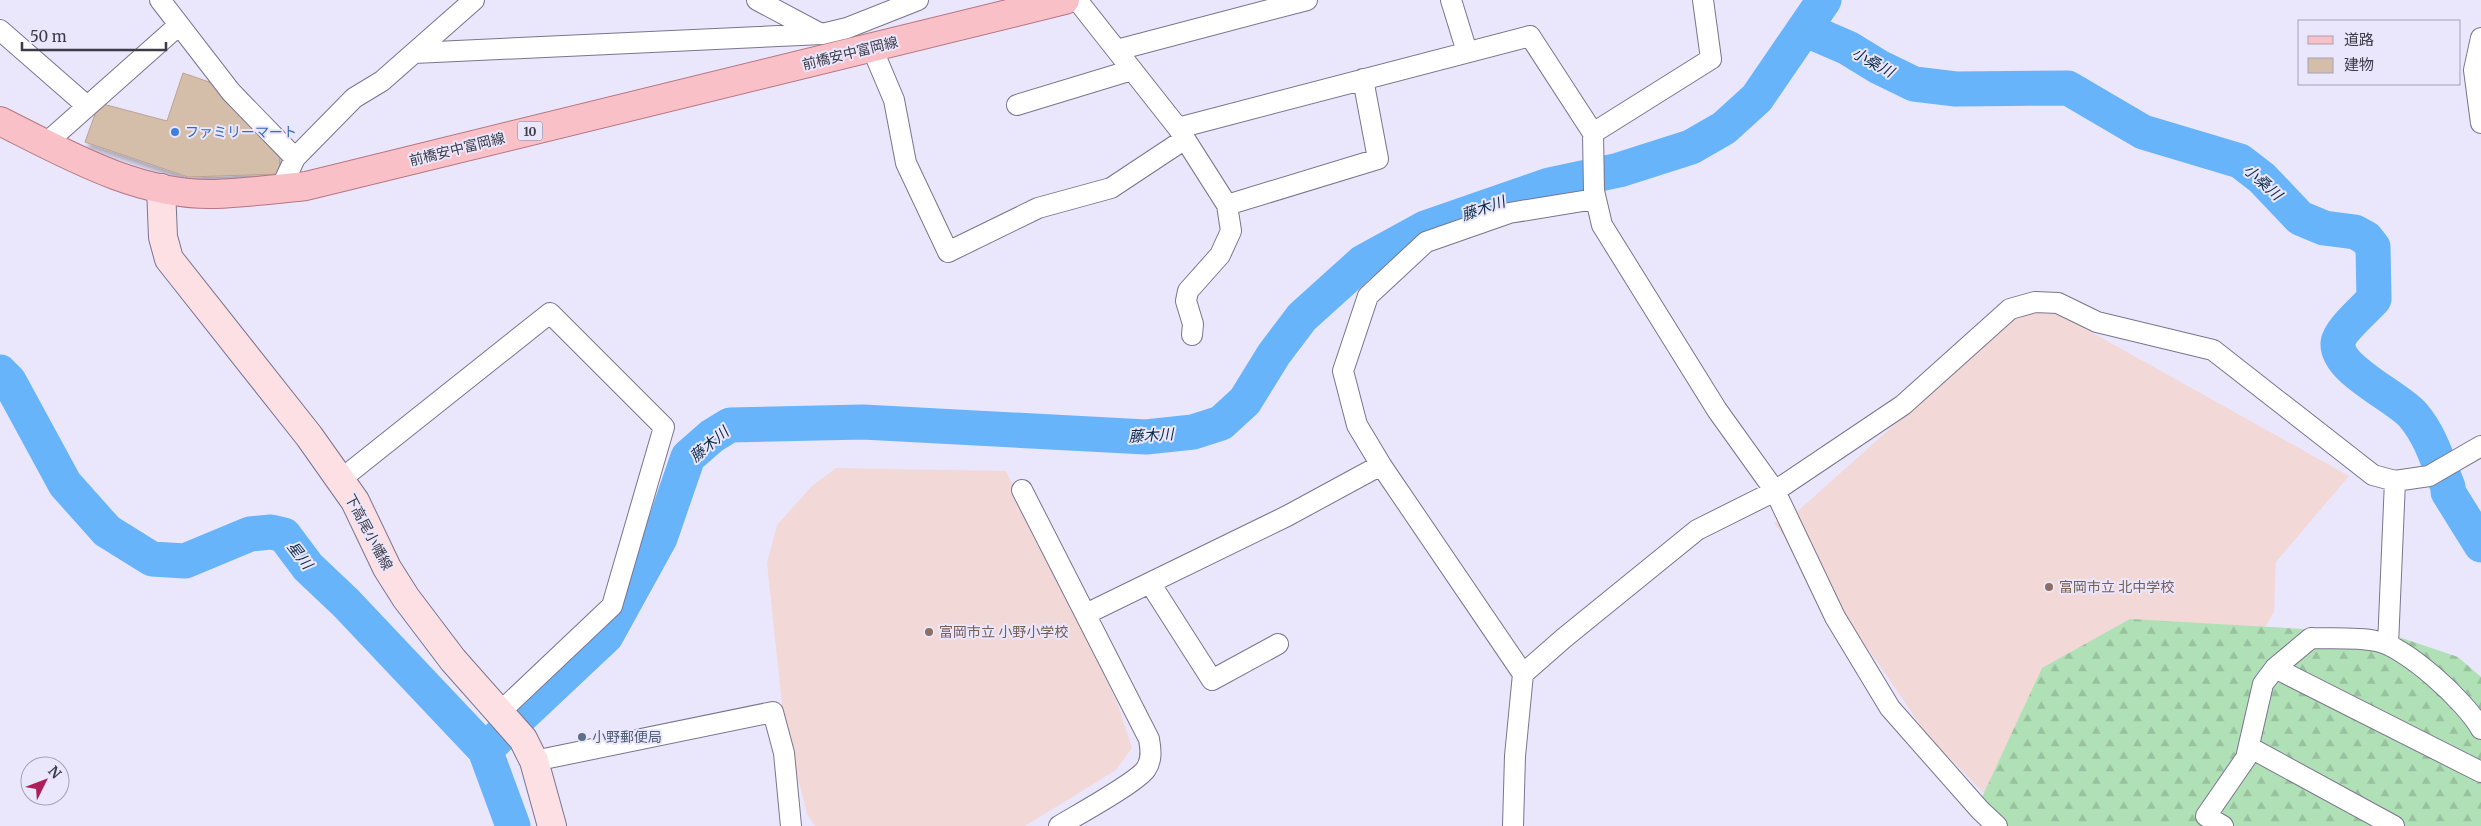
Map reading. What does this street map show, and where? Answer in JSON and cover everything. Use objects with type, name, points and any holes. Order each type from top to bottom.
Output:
[{"type":"main road","name":"前橋安中富岡線","points":[[0,121],[88,165],[160,188],[213,194],[281,188],[316,183],[825,47],[872,48],[1064,0]]},
{"type":"main road","name":"下高尾小幡線","points":[[160,188],[163,237],[169,259],[309,436],[355,501],[387,568],[406,598],[453,660],[503,715],[528,750],[552,826]]},
{"type":"street","points":[[160,0],[231,92],[296,158]]},
{"type":"street","points":[[281,188],[296,158],[354,98],[382,81],[474,0]]},
{"type":"street","points":[[757,0],[825,47]]},
{"type":"street","points":[[414,53],[825,47],[847,28],[918,0]]},
{"type":"street","points":[[1077,0],[1181,134],[1227,204],[1231,231],[1220,256],[1188,291],[1186,301],[1193,324],[1192,334]]},
{"type":"street","points":[[1117,50],[1307,0]]},
{"type":"street","points":[[1451,0],[1467,52]]},
{"type":"street","points":[[1594,133],[1711,59],[1702,0]]},
{"type":"street","points":[[46,144],[179,24]]},
{"type":"street","points":[[0,30],[87,106]]},
{"type":"street","points":[[872,48],[894,100],[906,163],[948,252],[1038,208],[1111,188],[1181,134],[1363,80],[1530,36],[1594,133],[1594,195],[1602,225],[1717,410],[1775,492],[1835,618],[1890,708],[1980,810],[1997,826]]},
{"type":"street","points":[[2481,38],[2474,70],[2481,124]]},
{"type":"street","points":[[1017,105],[1132,70]]},
{"type":"street","points":[[1227,204],[1378,158],[1363,80]]},
{"type":"street","points":[[1513,826],[1515,756],[1523,674],[1381,465],[1357,425],[1342,371],[1368,296],[1426,242],[1509,213],[1594,195]]},
{"type":"street","points":[[1523,674],[1564,638],[1697,530],[1775,492],[1903,405],[2010,309],[2025,304],[2047,301],[2067,306],[2097,322],[2213,350],[2373,475],[2395,481],[2428,476],[2481,446]]},
{"type":"street","points":[[340,480],[550,313],[664,428],[612,606],[503,715]]},
{"type":"street","points":[[1086,614],[1287,516],[1381,465]]},
{"type":"street","points":[[2388,645],[2395,481]]},
{"type":"street","points":[[1022,490],[1073,594],[1086,614],[1149,739],[1151,756],[1145,770],[1138,777],[1059,826]]},
{"type":"street","points":[[1150,583],[1212,680],[1278,644]]},
{"type":"street","points":[[2223,826],[2206,816],[2246,758],[2263,684],[2275,668],[2311,638],[2377,641],[2388,645],[2422,667],[2473,714],[2481,729]]},
{"type":"street","points":[[2275,668],[2481,772]]},
{"type":"street","points":[[528,750],[773,712],[784,753],[791,826]]},
{"type":"street","points":[[2249,747],[2394,826]]},
{"type":"shaded area","name":"富岡市立 北中学校","points":[[2037,310],[2059,314],[2349,476],[2276,562],[2274,612],[2243,664],[2016,826],[1927,735],[1876,660],[1774,523],[1799,510],[2016,316]]},
{"type":"shaded area","name":"富岡市立 小野小学校","points":[[836,468],[1006,471],[1117,702],[1132,748],[1116,770],[1025,826],[815,826],[807,814],[784,723],[767,563],[777,525],[812,486]]},
{"type":"green space","points":[[2130,619],[2390,634],[2458,657],[2481,677],[2481,826],[1981,826],[1976,810],[2042,668]]},
{"type":"building","name":"ファミリーマート","points":[[183,73],[212,83],[280,150],[279,174],[188,177],[85,142],[99,103],[167,121]]},
{"type":"waterway","name":"藤木川","points":[[485,750],[606,636],[660,538],[688,457],[712,436],[730,425],[863,422],[1146,437],[1193,432],[1221,423],[1245,401],[1274,354],[1302,317],[1363,262],[1425,228],[1549,185],[1619,170],[1691,147],[1724,128],[1757,98],[1824,0]]},
{"type":"waterway","name":"小桑川","points":[[1804,29],[1848,48],[1879,67],[1914,84],[1956,89],[2068,88],[2143,132],[2240,161],[2262,178],[2300,218],[2324,228],[2355,232],[2366,238],[2373,247],[2374,299],[2353,320],[2339,338],[2340,353],[2357,373],[2405,408],[2419,423],[2434,450],[2448,487],[2448,492],[2481,545]]},
{"type":"waterway","name":"星川","points":[[0,372],[9,381],[65,484],[107,531],[152,559],[185,561],[250,534],[271,532],[284,535],[308,567],[346,603],[485,750],[513,826]]},
{"type":"place","name":"ファミリーマート","points":[[175,132]]},
{"type":"place","name":"富岡市立 北中学校","points":[[2049,587]]},
{"type":"place","name":"富岡市立 小野小学校","points":[[929,632]]},
{"type":"place","name":"小野郵便局","points":[[582,737]]}]
